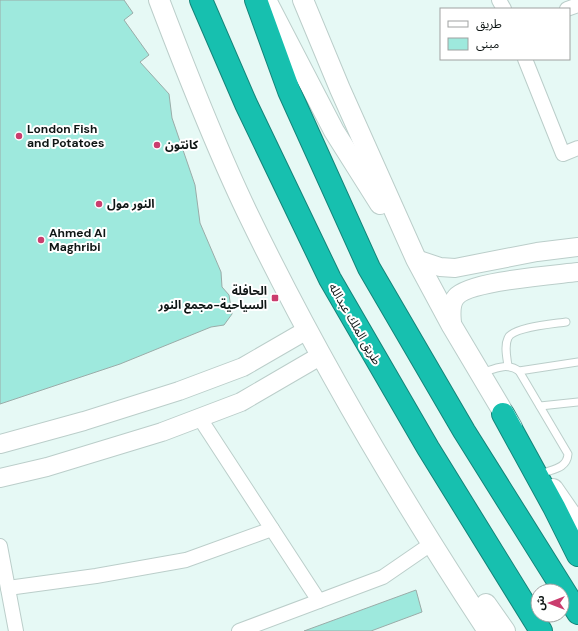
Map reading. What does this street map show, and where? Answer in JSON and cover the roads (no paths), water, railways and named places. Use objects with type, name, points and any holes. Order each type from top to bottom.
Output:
[{"type":"highway","name":"طريق الملك عبدالله","points":[[201,0],[246,104],[330,279],[428,448],[541,631]]},
{"type":"highway","points":[[256,0],[289,91],[369,268],[464,431],[578,613]]},
{"type":"highway","points":[[503,414],[554,507],[578,555]]},
{"type":"main road","points":[[159,0],[187,74],[246,210],[320,356],[431,544],[488,631]]},
{"type":"main road","points":[[266,0],[334,131],[416,259]]},
{"type":"main road","points":[[304,0],[340,90],[416,259],[452,326],[503,414],[543,473],[575,516]]},
{"type":"main road","points":[[431,544],[467,577],[505,631]]},
{"type":"street","points":[[525,60],[563,154],[578,148]]},
{"type":"street","points":[[416,259],[440,267],[455,268],[543,251],[578,246]]},
{"type":"street","points":[[543,251],[546,277]]},
{"type":"street","points":[[452,326],[451,304],[456,296],[474,286],[578,272]]},
{"type":"street","points":[[0,444],[84,421],[243,367],[307,330]]},
{"type":"street","points":[[0,478],[47,467],[162,432],[199,418],[240,402],[320,356]]},
{"type":"street","points":[[199,418],[319,601]]},
{"type":"street","points":[[8,588],[96,576],[186,560],[272,529]]},
{"type":"street","points":[[239,631],[383,577],[431,544]]},
{"type":"street","points":[[0,546],[16,631]]},
{"type":"lane","points":[[508,366],[506,350],[508,339],[514,331],[566,322]]},
{"type":"lane","points":[[519,372],[578,362]]},
{"type":"lane","points":[[479,374],[508,366],[514,367],[519,372],[568,454],[568,461],[564,465],[543,473]]},
{"type":"lane","points":[[540,406],[578,402]]},
{"type":"place","name":"London Fish and Potatoes","points":[[19,136]]},
{"type":"place","name":"كانتون","points":[[157,145]]},
{"type":"place","name":"النور مول","points":[[99,204]]},
{"type":"place","name":"Ahmed Al Maghribi","points":[[41,240]]},
{"type":"place","name":"الحافلة السياحية-مجمع النور","points":[[275,298]]}]
